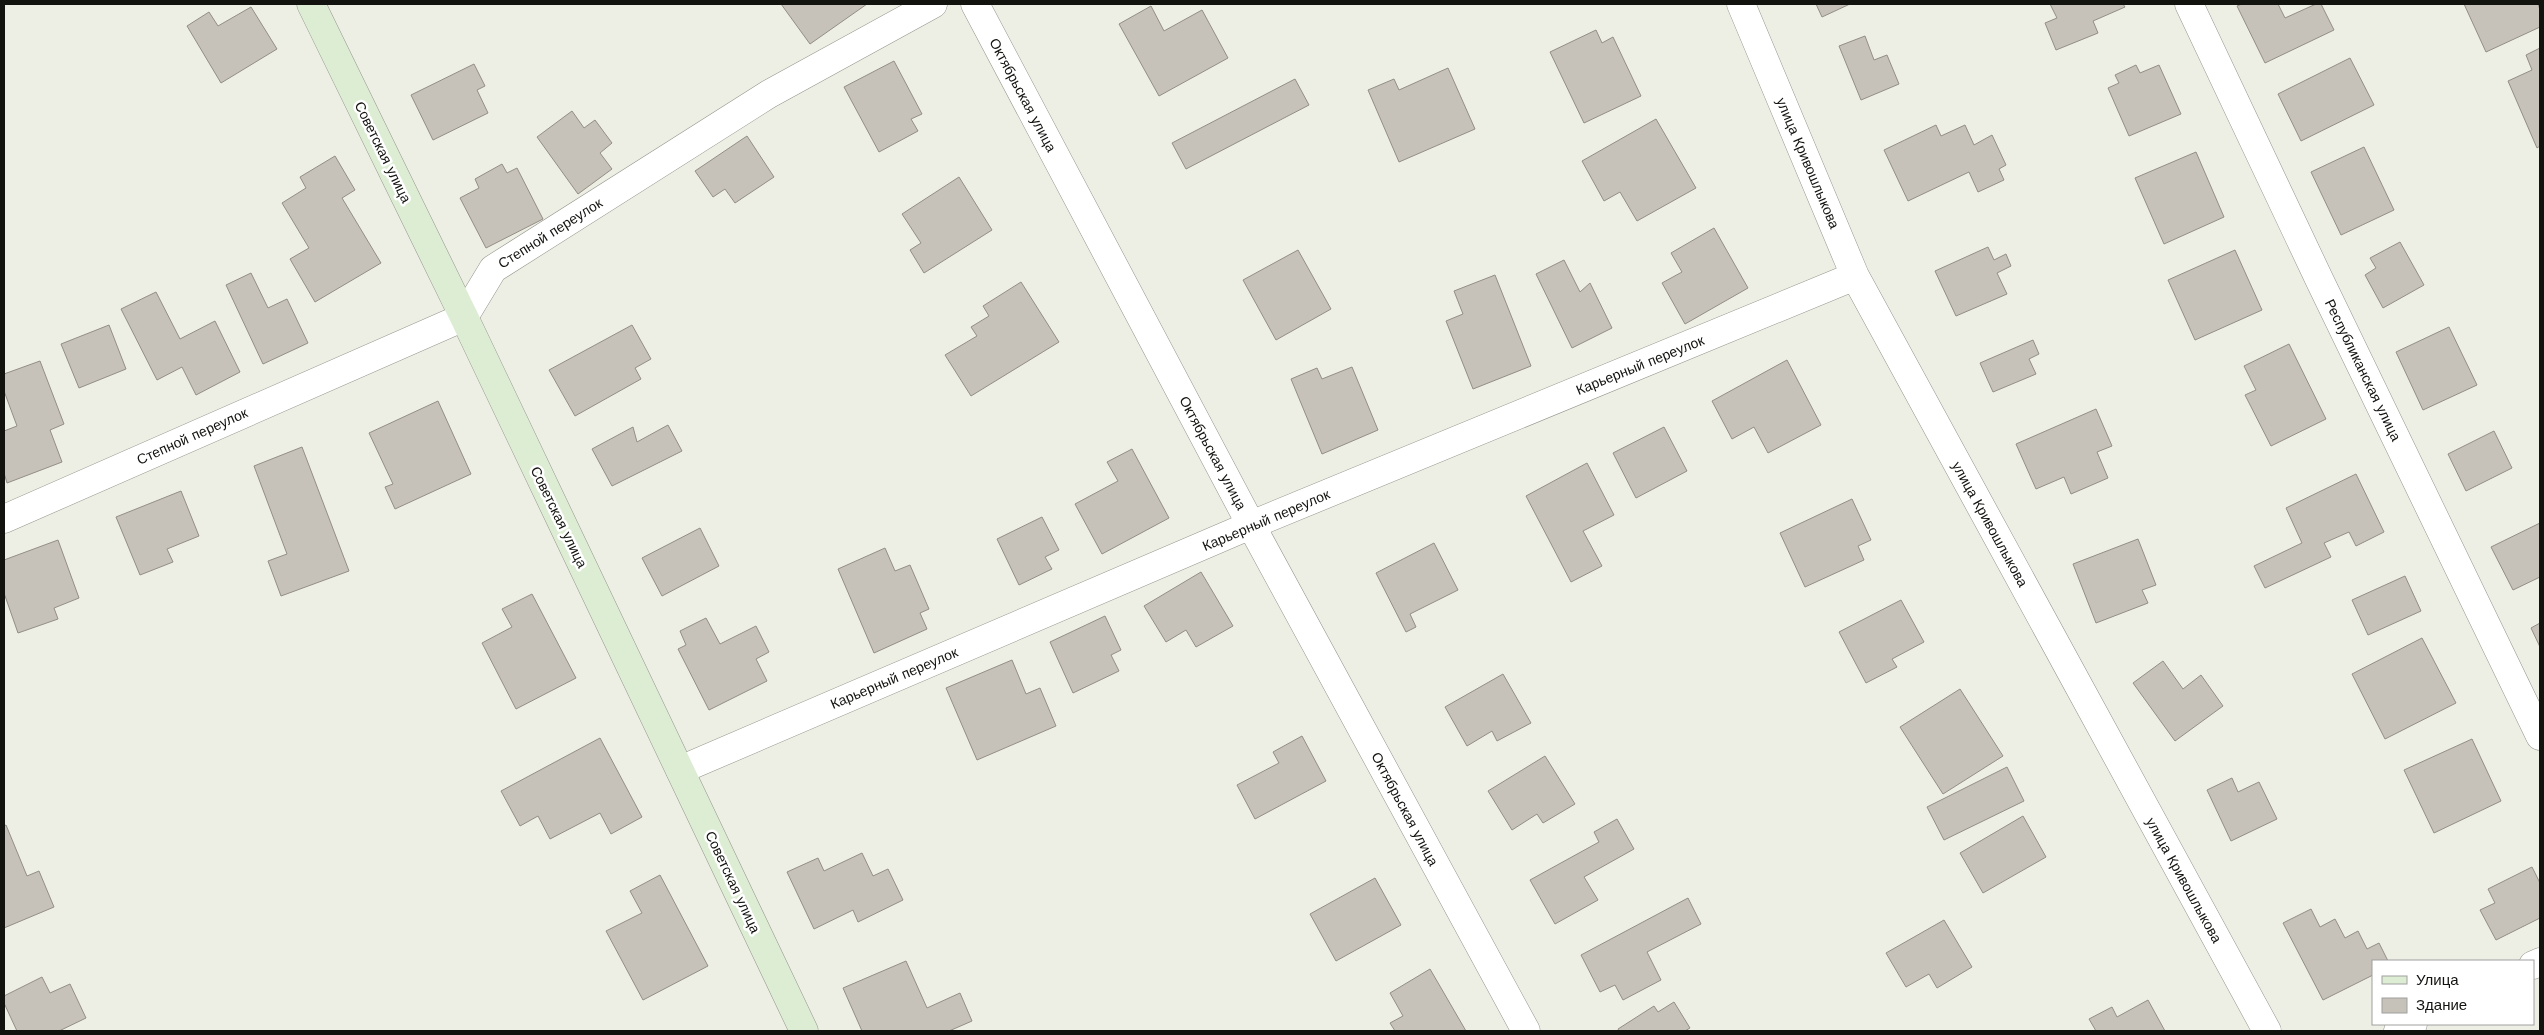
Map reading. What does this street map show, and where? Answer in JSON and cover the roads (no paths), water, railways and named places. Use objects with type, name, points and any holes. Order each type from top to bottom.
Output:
[{"type":"main road","name":"Советская улица","points":[[311,4],[464,317],[804,1031]]},
{"type":"street","name":"Степной переулок","points":[[4,519],[464,317],[493,269],[769,94],[933,4]]},
{"type":"street","name":"Октябрьская улица","points":[[975,4],[1251,525],[1526,1031]]},
{"type":"street","name":"улица Кривошлыкова","points":[[1741,4],[1855,276],[2267,1031]]},
{"type":"street","name":"Республиканская улица","points":[[2189,4],[2323,288],[2540,736]]},
{"type":"street","name":"Карьерный переулок","points":[[680,770],[1251,525],[1855,276]]},
{"type":"street","points":[[2398,1031],[2411,1025]]}]
